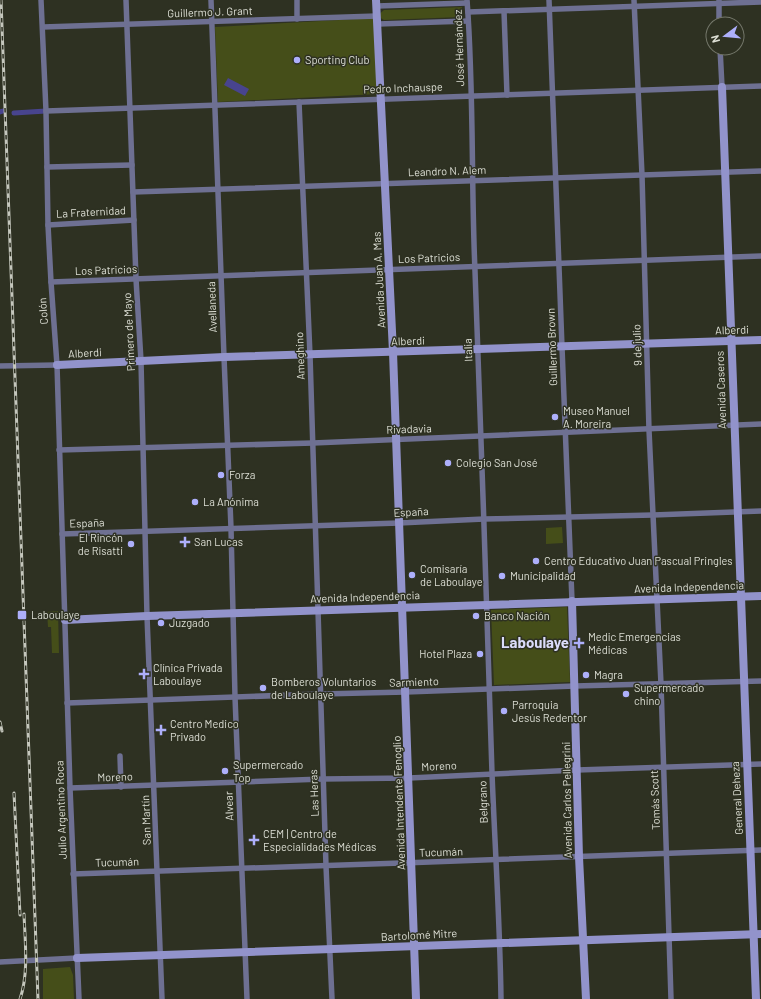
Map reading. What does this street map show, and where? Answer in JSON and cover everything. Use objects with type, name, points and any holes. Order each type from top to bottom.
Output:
[{"type":"main road","name":"Avenida Juan A. Mas","points":[[376,3],[390,270],[402,607]]},
{"type":"main road","name":"Avenida Caseros","points":[[722,87],[740,596]]},
{"type":"main road","name":"Alberdi","points":[[57,365],[224,357],[761,340]]},
{"type":"main road","name":"General Deheza","points":[[740,596],[750,851],[757,934],[756,999]]},
{"type":"main road","name":"Avenida Independencia","points":[[65,620],[572,601],[657,600],[761,596]]},
{"type":"main road","name":"Avenida Carlos Pellegrini","points":[[572,601],[579,857],[586,999]]},
{"type":"main road","name":"Avenida Intendente Fenoglio","points":[[402,607],[416,999]]},
{"type":"main road","name":"Bartolomé Mitre","points":[[77,958],[757,934]]},
{"type":"street","name":"Colón","points":[[41,0],[46,111],[50,282],[57,365],[58,450],[65,620]]},
{"type":"street","name":"Primero de Mayo","points":[[126,0],[136,279],[141,361],[147,616]]},
{"type":"street","name":"Avellaneda","points":[[212,0],[233,613]]},
{"type":"street","points":[[297,0],[298,18]]},
{"type":"street","name":"Guillermo Brown","points":[[550,0],[572,601]]},
{"type":"street","name":"9 de julio","points":[[634,0],[648,344],[649,430],[657,600]]},
{"type":"street","points":[[376,3],[467,1]]},
{"type":"street","name":"José Hernández","points":[[467,1],[471,96]]},
{"type":"street","points":[[719,2],[720,16]]},
{"type":"street","points":[[468,12],[719,2],[761,2]]},
{"type":"street","points":[[504,11],[507,95]]},
{"type":"street","name":"Guillermo J. Grant","points":[[43,27],[298,18],[468,21]]},
{"type":"street","points":[[720,56],[722,87]]},
{"type":"street","name":"Pedro Inchauspe","points":[[46,111],[761,86]]},
{"type":"street","name":"Italia","points":[[471,96],[474,266],[486,604]]},
{"type":"street","name":"Ameghino","points":[[299,102],[310,355],[318,610]]},
{"type":"street","points":[[47,167],[132,165]]},
{"type":"street","name":"Leandro N. Alem","points":[[133,192],[761,171]]},
{"type":"street","name":"La Fraternidad","points":[[48,225],[134,220]]},
{"type":"street","name":"Los Patricios","points":[[50,282],[761,256]]},
{"type":"street","points":[[0,366],[57,365]]},
{"type":"street","name":"Rivadavia","points":[[58,450],[396,440],[761,424]]},
{"type":"street","name":"España","points":[[62,534],[761,511]]},
{"type":"street","name":"Tomás Scott","points":[[657,600],[671,999]]},
{"type":"street","name":"Belgrano","points":[[486,604],[501,999]]},
{"type":"street","name":"Las Heras","points":[[318,610],[326,866],[332,999]]},
{"type":"street","name":"Alvear","points":[[233,613],[247,999]]},
{"type":"street","name":"San Martín","points":[[147,616],[162,999]]},
{"type":"street","name":"Julio Argentino Roca","points":[[65,620],[73,874],[79,999]]},
{"type":"street","name":"Sarmiento","points":[[67,703],[761,681]]},
{"type":"street","points":[[120,756],[122,787]]},
{"type":"street","name":"Moreno","points":[[70,788],[323,779],[409,778],[577,770],[761,764]]},
{"type":"street","name":"Tucumán","points":[[73,874],[761,850]]},
{"type":"street","points":[[0,962],[77,958]]},
{"type":"green space","points":[[462,7],[462,17],[384,20],[377,16],[384,10]]},
{"type":"green space","name":"Sporting Club","points":[[375,18],[378,94],[218,102],[215,27]]},
{"type":"green space","points":[[562,527],[563,543],[546,544],[546,528]]},
{"type":"green space","points":[[567,607],[570,682],[494,685],[491,610]]},
{"type":"green space","points":[[58,611],[59,653],[52,653],[51,627],[48,627],[47,612]]},
{"type":"green space","points":[[70,967],[73,975],[74,999],[43,999],[43,969]]},
{"type":"shaded area","points":[[228,78],[249,89],[245,96],[224,85]]},
{"type":"waterway","points":[[14,113],[46,111]]},
{"type":"railway","points":[[1,0],[38,999]]},
{"type":"railway","points":[[0,722],[2,731]]},
{"type":"railway","points":[[14,793],[20,915]]},
{"type":"railway","points":[[20,999],[25,979],[26,946],[24,914]]},
{"type":"place","name":"Sporting Club","points":[[297,60]]},
{"type":"place","name":"Museo Manuel A. Moreira","points":[[555,417]]},
{"type":"place","name":"Colegio San José","points":[[448,463]]},
{"type":"place","name":"Forza","points":[[221,475]]},
{"type":"place","name":"La Anónima","points":[[195,502]]},
{"type":"place","name":"San Lucas","points":[[185,542]]},
{"type":"place","name":"El Rincón de Risatti","points":[[131,544]]},
{"type":"place","name":"Centro Educativo Juan Pascual Pringles","points":[[536,561]]},
{"type":"place","name":"Comisaría de Laboulaye","points":[[412,575]]},
{"type":"place","name":"Municipalidad","points":[[502,576]]},
{"type":"place","name":"Laboulaye","points":[[22,615]]},
{"type":"place","name":"Banco Nación","points":[[476,616]]},
{"type":"place","name":"Juzgado","points":[[161,623]]},
{"type":"place","name":"Medic Emergencias Médicas","points":[[579,643]]},
{"type":"place","name":"Hotel Plaza","points":[[480,654]]},
{"type":"place","name":"Clínica Privada Laboulaye","points":[[144,674]]},
{"type":"place","name":"Magra","points":[[586,675]]},
{"type":"place","name":"Bomberos Voluntarios de Laboulaye","points":[[263,688]]},
{"type":"place","name":"Supermercado chino","points":[[626,694]]},
{"type":"place","name":"Parroquia Jesús Redentor","points":[[504,711]]},
{"type":"place","name":"Centro Medico Privado","points":[[161,730]]},
{"type":"place","name":"Supermercado Top","points":[[225,771]]},
{"type":"place","name":"CEM | Centro de Especialidades Médicas","points":[[254,840]]},
{"type":"district","name":"Laboulaye","points":[[535,643]]}]
